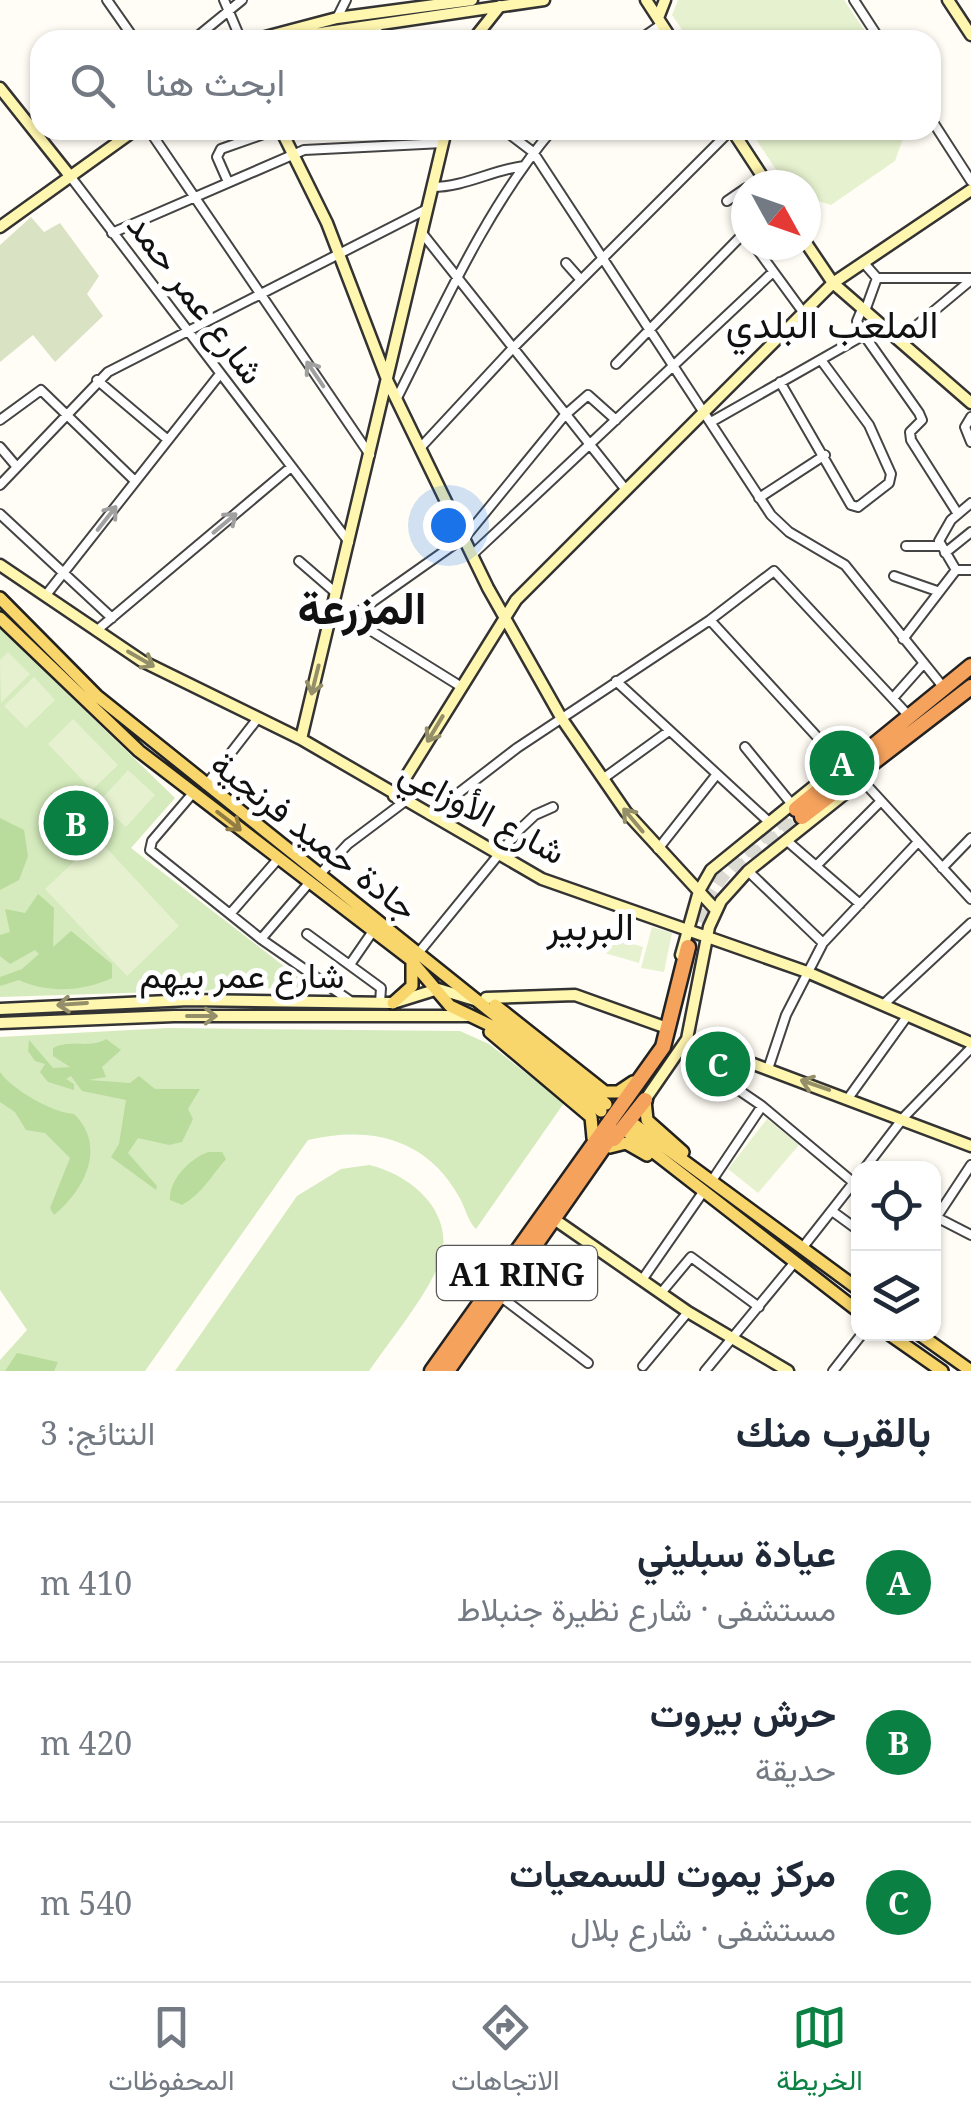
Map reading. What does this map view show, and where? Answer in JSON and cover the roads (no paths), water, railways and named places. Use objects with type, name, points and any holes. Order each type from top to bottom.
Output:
[{"type":"highway","points":[[796,809],[971,666]]},
{"type":"highway","points":[[862,780],[971,687]]},
{"type":"highway","points":[[842,764],[909,716]]},
{"type":"highway","points":[[796,809],[914,732]]},
{"type":"highway","name":"A1 RING","points":[[450,1370],[501,1297],[549,1215],[585,1175],[674,1044],[696,945]]},
{"type":"highway","name":"A1 RING","points":[[432,1371],[549,1215],[666,1042],[696,945]]},
{"type":"highway","points":[[549,1215],[593,1138],[633,1082]]},
{"type":"highway","points":[[585,1175],[645,1100]]},
{"type":"main road","name":"جادة حميد فرنجية","points":[[0,598],[88,688],[415,955],[432,990],[498,1030],[603,1108],[462,979],[447,974],[415,955],[373,931],[193,793],[86,704],[0,618]]},
{"type":"main road","points":[[387,1002],[413,982],[415,955]]},
{"type":"main road","points":[[482,1000],[605,1092],[618,1092],[633,1082]]},
{"type":"main road","points":[[472,1017],[591,1116],[593,1138]]},
{"type":"main road","points":[[645,1100],[650,1124],[768,1221]]},
{"type":"main road","points":[[851,1284],[768,1221],[632,1129],[851,1307]]},
{"type":"main road","points":[[606,1149],[618,1143],[631,1145],[752,1230]]},
{"type":"main road","points":[[899,1341],[942,1371]]},
{"type":"main road","points":[[929,1341],[971,1371]]},
{"type":"street","points":[[106,0],[128,30]]},
{"type":"street","points":[[202,30],[226,5],[242,0]]},
{"type":"street","points":[[337,18],[346,0]]},
{"type":"street","points":[[368,24],[417,4],[472,0]]},
{"type":"street","points":[[332,30],[501,3],[544,0]]},
{"type":"street","points":[[646,0],[666,30]]},
{"type":"street","points":[[650,30],[660,21],[665,0]]},
{"type":"street","points":[[854,0],[874,30]]},
{"type":"street","points":[[948,0],[971,35]]},
{"type":"street","points":[[481,30],[501,3]]},
{"type":"street","points":[[226,5],[237,30]]},
{"type":"street","points":[[292,30],[337,18],[368,24],[376,30]]},
{"type":"street","points":[[368,24],[368,30]]},
{"type":"street","name":"شارع عمر حمد","points":[[0,88],[30,126]]},
{"type":"street","points":[[941,134],[971,181]]},
{"type":"street","name":"شارع عمر حمد","points":[[41,140],[349,542]]},
{"type":"street","points":[[0,227],[121,140]]},
{"type":"street","points":[[156,140],[370,455]]},
{"type":"street","points":[[228,182],[217,157],[221,148],[246,140]]},
{"type":"street","points":[[284,140],[338,254],[388,382],[505,617],[562,720],[658,849],[702,886],[718,894],[729,890]]},
{"type":"street","points":[[301,739],[444,140]]},
{"type":"street","points":[[517,140],[533,152],[758,498],[788,532],[822,548],[845,565],[944,688]]},
{"type":"street","points":[[397,398],[456,278],[543,140]]},
{"type":"street","points":[[421,447],[512,349],[721,140]]},
{"type":"street","points":[[738,140],[758,170]]},
{"type":"street","points":[[112,233],[306,150],[443,143]]},
{"type":"street","points":[[432,188],[454,186],[495,171],[524,166]]},
{"type":"street","points":[[320,874],[399,799],[460,686],[524,592],[626,490],[708,417],[832,282],[971,190]]},
{"type":"street","points":[[727,201],[731,198]]},
{"type":"street","points":[[0,485],[96,380],[428,209]]},
{"type":"street","points":[[422,233],[626,490]]},
{"type":"street","points":[[616,364],[731,247]]},
{"type":"street","points":[[765,260],[803,312]]},
{"type":"street","points":[[818,260],[832,282],[969,398]]},
{"type":"street","points":[[566,262],[581,280]]},
{"type":"street","points":[[863,262],[877,278],[971,279]]},
{"type":"street","points":[[474,553],[773,272]]},
{"type":"street","points":[[877,278],[857,321],[919,413],[922,420],[910,432],[911,440],[958,514]]},
{"type":"street","points":[[899,340],[971,279]]},
{"type":"street","points":[[708,417],[864,335]]},
{"type":"street","points":[[780,382],[826,455],[848,499],[858,507],[889,483],[891,474],[869,425],[821,360]]},
{"type":"street","points":[[46,595],[220,374]]},
{"type":"street","points":[[96,380],[168,440]]},
{"type":"street","points":[[0,420],[38,390],[135,481]]},
{"type":"street","points":[[351,617],[466,536],[564,416],[588,395],[616,420]]},
{"type":"street","points":[[971,417],[966,427],[971,442]]},
{"type":"street","points":[[0,447],[17,467]]},
{"type":"street","points":[[758,498],[826,455]]},
{"type":"street","points":[[96,631],[291,467]]},
{"type":"street","points":[[956,570],[942,549],[945,528],[971,503]]},
{"type":"street","points":[[0,514],[112,618]]},
{"type":"street","points":[[906,546],[942,549],[971,532]]},
{"type":"street","points":[[299,561],[336,593]]},
{"type":"street","name":"شارع الأوزاعي","points":[[1,565],[142,661],[301,739],[399,799],[504,853],[542,879],[686,929],[696,945],[807,972],[971,1045]]},
{"type":"street","points":[[904,639],[927,611],[937,590],[956,570],[971,570]]},
{"type":"street","points":[[429,815],[616,681],[710,620],[772,572],[785,581],[909,716]]},
{"type":"street","points":[[894,576],[937,590]]},
{"type":"street","points":[[333,607],[460,686]]},
{"type":"street","points":[[645,1100],[686,1039],[696,945],[686,929],[702,886],[768,821],[796,809],[842,764],[710,620]]},
{"type":"street","points":[[893,698],[924,663]]},
{"type":"street","points":[[616,681],[768,821]]},
{"type":"street","points":[[206,785],[258,718]]},
{"type":"street","points":[[604,778],[669,731]]},
{"type":"street","points":[[745,747],[796,809]]},
{"type":"street","points":[[658,849],[716,774]]},
{"type":"street","points":[[633,1082],[666,1028],[696,945],[729,890],[862,780],[971,898]]},
{"type":"street","points":[[193,793],[152,841],[150,850],[262,939],[348,1000],[353,1016]]},
{"type":"street","points":[[816,866],[880,802]]},
{"type":"street","points":[[415,955],[530,819],[553,807]]},
{"type":"street","points":[[942,868],[971,838]]},
{"type":"street","points":[[786,840],[860,904]]},
{"type":"street","points":[[768,1069],[807,972],[823,943],[918,842]]},
{"type":"street","points":[[230,914],[278,859]]},
{"type":"street","points":[[748,871],[823,943]]},
{"type":"street","points":[[262,939],[309,883]]},
{"type":"street","points":[[702,886],[716,910]]},
{"type":"street","points":[[884,1004],[971,922]]},
{"type":"street","points":[[352,964],[373,931]]},
{"type":"street","points":[[307,934],[378,984],[387,1002]]},
{"type":"street","points":[[432,990],[482,1000],[575,995],[666,1028]]},
{"type":"street","name":"شارع عمر بيهم","points":[[0,1009],[189,1000],[387,1002],[432,990]]},
{"type":"street","points":[[848,1097],[908,1014]]},
{"type":"street","name":"شارع عمر بيهم","points":[[0,1023],[174,1016],[472,1017]]},
{"type":"street","points":[[686,1039],[904,1117],[971,1146]]},
{"type":"street","points":[[870,1161],[904,1117],[971,1045]]},
{"type":"street","points":[[680,1050],[762,1106],[851,1176]]},
{"type":"street","points":[[715,1176],[762,1106]]},
{"type":"street","points":[[941,1210],[971,1165]]},
{"type":"street","points":[[803,1246],[851,1186]]},
{"type":"street","points":[[642,1280],[701,1195]]},
{"type":"street","points":[[832,1211],[851,1225]]},
{"type":"street","points":[[549,1215],[688,1312],[786,1370]]},
{"type":"street","points":[[941,1222],[971,1235]]},
{"type":"street","points":[[660,1293],[692,1257],[759,1306]]},
{"type":"street","points":[[705,1371],[794,1262]]},
{"type":"street","points":[[501,1297],[588,1364]]},
{"type":"street","points":[[643,1366],[688,1312]]},
{"type":"street","points":[[832,1371],[856,1341]]},
{"type":"tunnel","points":[[690,941],[719,880],[744,852],[796,809]]},
{"type":"tunnel","points":[[735,872],[802,817]]},
{"type":"place","name":"عيادة سبليني","points":[[842,763]]},
{"type":"place","name":"حرش بيروت","points":[[76,823]]},
{"type":"place","name":"مركز يموت للسمعيات","points":[[718,1064]]},
{"type":"district","name":"الملعب البلدي","points":[[832,323]]},
{"type":"district","name":"المزرعة","points":[[362,606]]},
{"type":"district","name":"البربير","points":[[590,925]]}]
